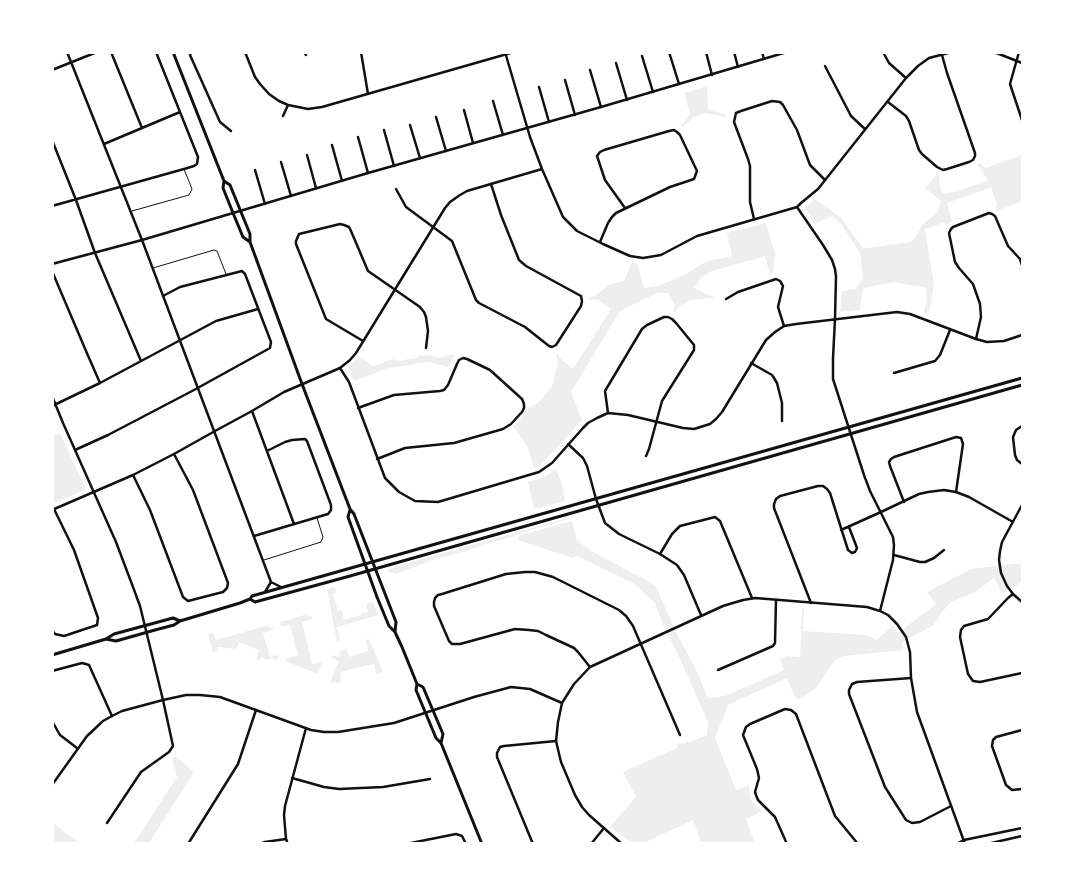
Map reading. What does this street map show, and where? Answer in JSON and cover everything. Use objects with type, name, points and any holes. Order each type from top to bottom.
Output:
[{"type":"main road","points":[[173,52],[224,180],[230,185],[241,210],[250,234],[250,242],[302,384],[396,622],[395,632]]},
{"type":"main road","points":[[224,180],[223,188],[243,237],[250,242]]},
{"type":"main road","points":[[106,639],[116,641],[146,633],[174,625],[180,620],[250,599],[252,596],[265,592],[1022,378]]},
{"type":"main road","points":[[250,599],[255,602],[368,571],[1022,385]]},
{"type":"main road","points":[[350,509],[348,517],[389,626],[395,632],[417,684],[416,690],[436,738],[442,743]]},
{"type":"main road","points":[[52,655],[106,639],[114,634],[173,618],[180,620]]},
{"type":"main road","points":[[417,684],[423,687],[442,734],[442,743],[482,844]]},
{"type":"street","points":[[66,52],[153,268],[271,582],[282,588]]},
{"type":"street","points":[[52,70],[98,52]]},
{"type":"street","points":[[111,52],[142,128]]},
{"type":"street","points":[[52,206],[194,166],[198,161],[156,52]]},
{"type":"street","points":[[191,52],[190,55],[220,122],[231,131]]},
{"type":"street","points":[[245,52],[255,77],[260,84],[275,98],[288,105],[303,108],[313,108],[368,94],[514,52]]},
{"type":"street","points":[[360,52],[368,94]]},
{"type":"street","points":[[669,52],[679,84]]},
{"type":"street","points":[[706,52],[712,74]]},
{"type":"street","points":[[734,52],[738,67]]},
{"type":"street","points":[[762,52],[764,59]]},
{"type":"street","points":[[52,264],[142,240],[788,52]]},
{"type":"street","points":[[883,52],[888,63],[906,78]]},
{"type":"street","points":[[505,54],[542,169],[563,217],[577,230],[600,242],[630,256],[643,258],[661,255],[697,236],[797,206],[825,180],[906,78],[918,66],[929,58],[952,52]]},
{"type":"street","points":[[994,52],[1022,63]]},
{"type":"street","points":[[1019,52],[1010,84],[1022,120]]},
{"type":"street","points":[[888,102],[906,116],[919,150],[937,167],[947,170],[973,160],[975,153],[942,55]]},
{"type":"street","points":[[642,56],[653,92]]},
{"type":"street","points":[[616,63],[627,100]]},
{"type":"street","points":[[824,66],[852,116],[866,129]]},
{"type":"street","points":[[590,70],[601,107]]},
{"type":"street","points":[[565,80],[575,114]]},
{"type":"street","points":[[539,87],[549,122]]},
{"type":"street","points":[[493,101],[503,135]]},
{"type":"street","points":[[754,219],[750,202],[750,166],[734,122],[736,113],[772,101],[780,102],[797,130],[810,165],[825,180]]},
{"type":"street","points":[[283,116],[288,105]]},
{"type":"street","points":[[464,110],[473,144]]},
{"type":"street","points":[[104,144],[180,112]]},
{"type":"street","points":[[436,117],[446,151]]},
{"type":"street","points":[[410,125],[420,158]]},
{"type":"street","points":[[384,130],[394,166]]},
{"type":"street","points":[[600,242],[612,217],[616,213],[670,187],[694,179],[697,171],[678,132],[674,130],[669,131],[604,150],[597,156],[605,180],[625,208]]},
{"type":"street","points":[[358,137],[368,173]]},
{"type":"street","points":[[52,140],[95,253],[141,361]]},
{"type":"street","points":[[332,145],[342,181]]},
{"type":"street","points":[[307,155],[316,188]]},
{"type":"street","points":[[281,162],[291,196]]},
{"type":"street","points":[[52,630],[55,634],[64,636],[97,625],[98,618],[74,550],[53,510],[134,475],[284,392],[340,368],[350,360],[363,341],[445,208],[454,198],[467,191],[542,169]]},
{"type":"street","points":[[255,170],[265,204]]},
{"type":"street","points":[[396,189],[406,207],[452,241],[476,300],[479,303],[525,327],[549,346],[556,346],[581,306],[581,296],[526,266],[519,260],[491,184]]},
{"type":"street","points":[[797,206],[823,245],[835,269],[833,379],[870,490],[893,537],[894,555],[880,611]]},
{"type":"street","points":[[976,340],[981,316],[980,304],[973,284],[955,262],[951,229],[990,213],[992,214],[995,216],[1008,246],[1020,260],[1022,266]]},
{"type":"street","points":[[363,341],[326,319],[296,244],[299,234],[340,224],[348,227],[352,232],[368,271],[420,307],[424,312],[428,331],[426,348]]},
{"type":"street","points":[[52,271],[100,383]]},
{"type":"street","points":[[76,450],[270,348],[271,342],[245,274],[242,271],[180,287],[163,296]]},
{"type":"street","points":[[726,299],[738,292],[776,279],[780,281],[782,286],[778,306],[784,326]]},
{"type":"street","points":[[54,405],[100,383],[216,321],[258,309]]},
{"type":"street","points":[[340,368],[349,382],[385,478],[399,492],[415,500],[438,502],[539,472],[552,463],[588,423],[608,414],[628,415],[683,428],[694,429],[710,424],[722,412],[766,340],[784,326],[897,312],[910,314],[976,340],[996,342],[1022,335]]},
{"type":"street","points":[[608,414],[605,391],[642,329],[668,316],[694,345],[694,350],[662,401],[646,456]]},
{"type":"street","points":[[894,373],[935,361],[940,355],[950,330]]},
{"type":"street","points":[[358,408],[394,396],[444,390],[459,360],[463,358],[490,370],[522,399],[524,404],[522,412],[511,424],[503,429],[454,443],[405,448],[377,459]]},
{"type":"street","points":[[751,363],[772,376],[777,383],[782,403],[782,421]]},
{"type":"street","points":[[52,396],[54,405],[95,492],[133,587],[163,700],[173,746],[169,752],[141,772],[107,823]]},
{"type":"street","points":[[252,411],[294,524]]},
{"type":"street","points":[[1022,426],[1016,430],[1013,437],[1015,455],[1022,464]]},
{"type":"street","points":[[904,502],[890,466],[891,458],[959,437],[963,444],[956,492]]},
{"type":"street","points":[[254,536],[328,514],[331,510],[331,505],[305,439],[285,442],[267,451]]},
{"type":"street","points":[[568,444],[583,458],[587,466],[598,506],[605,523],[619,534],[660,554],[677,565],[684,575],[701,616]]},
{"type":"street","points":[[134,475],[150,510],[183,597],[188,601],[223,592],[228,583],[193,490],[174,454]]},
{"type":"street","points":[[811,603],[774,508],[776,499],[780,496],[823,486],[830,493],[848,550],[852,553],[855,552],[857,546],[849,527]]},
{"type":"street","points":[[841,530],[928,492],[944,490],[969,497],[1013,522]]},
{"type":"street","points":[[1022,505],[1002,542],[999,560],[1006,586],[1022,602]]},
{"type":"street","points":[[660,554],[672,534],[680,526],[715,517],[720,521],[752,598]]},
{"type":"street","points":[[894,555],[925,562],[944,550]]},
{"type":"street","points":[[590,667],[574,648],[538,631],[515,630],[460,644],[452,644],[434,606],[435,598],[438,595],[506,574],[525,572],[544,574],[564,582],[619,610],[633,626],[680,736]]},
{"type":"street","points":[[265,592],[271,582]]},
{"type":"street","points":[[1013,594],[988,619],[964,626],[960,637],[968,674],[973,681],[980,682],[1022,673]]},
{"type":"street","points":[[622,844],[589,816],[578,802],[561,762],[556,741],[562,703],[574,684],[590,667],[733,602],[752,598],[862,607],[880,611],[888,615],[897,624],[906,637],[910,652],[911,678],[917,712],[965,842]]},
{"type":"street","points":[[718,670],[773,646],[775,643],[776,600]]},
{"type":"street","points":[[52,671],[82,662],[89,665],[112,716]]},
{"type":"street","points":[[911,678],[857,682],[852,684],[849,694],[885,788],[906,820],[912,823],[920,822],[951,806]]},
{"type":"street","points":[[52,785],[77,748],[95,727],[122,711],[186,695],[210,695],[233,701],[306,728],[324,732],[350,731],[394,723],[474,697],[512,687],[524,687],[562,703]]},
{"type":"street","points":[[787,844],[775,817],[758,800],[755,792],[759,778],[757,769],[743,735],[746,727],[750,724],[785,709],[791,710],[796,714],[835,816],[858,844]]},
{"type":"street","points":[[188,844],[238,764],[256,710]]},
{"type":"street","points":[[52,721],[60,735],[77,748]]},
{"type":"street","points":[[288,844],[284,815],[306,728]]},
{"type":"street","points":[[1022,730],[996,737],[993,740],[992,746],[1006,785],[1012,790],[1022,789]]},
{"type":"street","points":[[533,844],[497,754],[500,747],[504,746],[556,741]]},
{"type":"street","points":[[292,778],[339,789],[383,787],[430,779]]},
{"type":"street","points":[[591,844],[604,828]]},
{"type":"street","points":[[956,844],[1022,828]]},
{"type":"street","points":[[406,844],[456,834],[462,836],[466,844]]},
{"type":"street","points":[[987,844],[1022,836]]},
{"type":"street","points":[[260,844],[286,839]]},
{"type":"lane","points":[[131,212],[189,195],[192,189],[184,169]]},
{"type":"lane","points":[[153,268],[214,250],[217,251],[226,274]]},
{"type":"lane","points":[[263,560],[321,542],[323,537],[317,517]]},
{"type":"shaded area","points":[[707,86],[708,109],[726,115],[726,117],[706,113],[694,117],[682,127],[690,114],[684,93]]},
{"type":"shaded area","points":[[1022,155],[1022,201],[996,211],[997,204],[991,187],[947,203],[952,220],[948,224],[943,223],[925,229],[934,285],[929,315],[924,312],[927,299],[926,288],[895,282],[863,288],[860,310],[840,312],[842,291],[856,289],[863,278],[860,253],[841,224],[832,216],[815,224],[805,208],[815,199],[840,217],[863,248],[911,242],[922,225],[938,212],[941,201],[925,188],[937,174],[940,175],[941,191],[944,194],[954,192],[988,181],[977,166],[979,163],[986,168]]},
{"type":"shaded area","points":[[766,223],[775,253],[773,273],[770,275],[765,256],[709,272],[701,278],[694,288],[713,298],[689,300],[675,312],[673,311],[675,306],[668,293],[657,293],[620,311],[571,392],[582,420],[542,464],[534,468],[528,447],[513,426],[527,408],[537,404],[552,387],[558,362],[556,356],[558,354],[573,369],[611,309],[597,299],[589,300],[590,297],[595,296],[610,284],[624,281],[632,262],[637,263],[644,288],[658,286],[686,274],[705,262],[732,256],[727,233]]},
{"type":"shaded area","points":[[455,354],[449,367],[428,362],[389,368],[354,381],[348,367],[359,357],[374,366],[393,359],[397,361],[417,358],[421,355],[437,358]]},
{"type":"shaded area","points":[[60,433],[85,487],[84,490],[53,504],[53,435]]},
{"type":"shaded area","points":[[555,469],[562,483],[565,501],[534,509],[528,482],[545,477]]},
{"type":"shaded area","points":[[571,517],[509,538],[435,559],[396,574],[387,570],[390,568]]},
{"type":"shaded area","points":[[572,521],[577,540],[591,551],[656,587],[708,698],[730,694],[784,670],[780,659],[787,656],[800,657],[802,608],[804,608],[803,631],[865,635],[877,640],[892,626],[898,633],[936,604],[927,592],[971,569],[1022,563],[1022,582],[1002,593],[994,578],[975,592],[951,602],[940,614],[934,625],[902,642],[903,650],[844,656],[836,659],[815,689],[799,699],[796,699],[787,678],[728,705],[715,738],[736,790],[749,785],[753,803],[762,811],[746,819],[755,843],[701,843],[693,820],[645,843],[633,843],[610,827],[636,797],[623,772],[677,748],[677,744],[690,742],[707,735],[708,722],[663,625],[655,603],[633,583],[577,556],[573,558],[518,540],[519,536]]},
{"type":"shaded area","points":[[335,587],[336,592],[333,594],[338,611],[342,610],[344,620],[361,615],[362,610],[363,613],[368,612],[366,604],[372,602],[378,615],[337,627],[340,641],[337,642],[327,589]]},
{"type":"shaded area","points":[[308,614],[308,617],[312,616],[312,619],[302,622],[312,664],[323,662],[318,674],[285,661],[298,655],[290,625],[281,627],[280,622]]},
{"type":"shaded area","points":[[269,625],[270,628],[273,627],[274,629],[263,633],[270,657],[279,655],[277,660],[275,659],[274,661],[273,658],[267,660],[261,657],[260,660],[256,659],[259,650],[239,642],[236,649],[217,647],[218,651],[213,652],[208,634],[213,633],[216,640]]},
{"type":"shaded area","points":[[369,639],[383,672],[376,674],[374,664],[340,672],[341,683],[331,683],[339,661],[332,657],[335,655],[336,657],[340,656],[339,653],[346,648],[349,657],[368,651],[366,640]]},
{"type":"shaded area","points":[[175,756],[194,772],[149,843],[134,843],[177,777],[172,758]]},
{"type":"shaded area","points":[[53,823],[62,830],[80,843],[53,843]]}]
